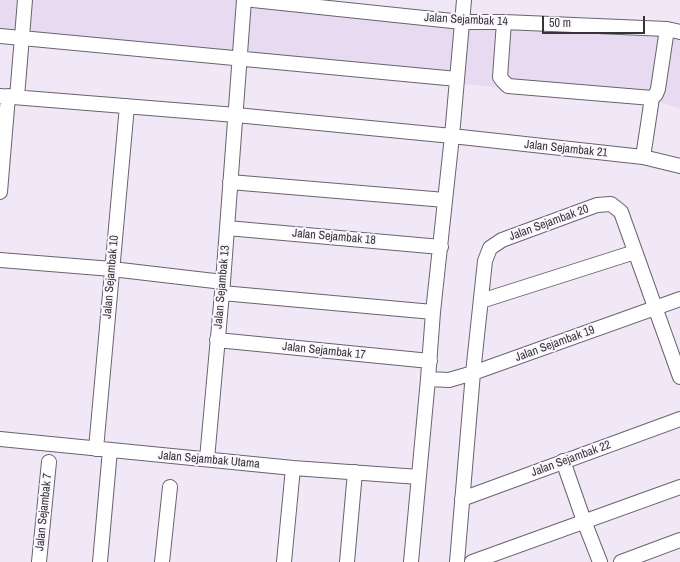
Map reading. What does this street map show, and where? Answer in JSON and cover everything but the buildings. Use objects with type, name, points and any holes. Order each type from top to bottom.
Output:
[{"type":"street","points":[[0,192],[8,96],[22,38],[25,0]]},
{"type":"street","name":"Jalan Sejambak 13","points":[[208,459],[244,0]]},
{"type":"street","name":"Jalan Sejambak 14","points":[[253,0],[462,22],[504,22],[674,31]]},
{"type":"street","points":[[411,562],[430,361],[433,312],[441,247],[464,0]]},
{"type":"street","points":[[504,22],[500,76],[508,86],[652,98]]},
{"type":"street","points":[[643,157],[652,98],[658,89],[674,31]]},
{"type":"street","points":[[0,36],[457,79]]},
{"type":"street","points":[[8,96],[236,115],[452,136]]},
{"type":"street","name":"Jalan Sejambak 10","points":[[96,448],[127,106]]},
{"type":"street","name":"Jalan Sejambak 21","points":[[452,136],[643,157],[680,166]]},
{"type":"street","points":[[230,182],[445,200]]},
{"type":"street","name":"Jalan Sejambak 20","points":[[481,301],[485,261],[490,248],[502,240],[597,205],[611,204],[621,212],[635,252]]},
{"type":"street","name":"Jalan Sejambak 18","points":[[227,228],[441,247]]},
{"type":"street","points":[[457,562],[473,373],[481,301],[635,252],[680,377]]},
{"type":"street","points":[[0,260],[112,270],[222,288],[433,312]]},
{"type":"street","name":"Jalan Sejambak 19","points":[[428,378],[449,380],[473,373],[680,299]]},
{"type":"street","name":"Jalan Sejambak 17","points":[[217,340],[430,361]]},
{"type":"street","name":"Jalan Sejambak 22","points":[[462,499],[680,419]]},
{"type":"street","name":"Jalan Sejambak Utama","points":[[0,439],[293,468],[419,477]]},
{"type":"street","points":[[100,562],[110,450]]},
{"type":"street","points":[[563,461],[600,562]]},
{"type":"street","name":"Jalan Sejambak 7","points":[[39,562],[49,462]]},
{"type":"street","points":[[284,562],[293,468]]},
{"type":"street","points":[[347,562],[355,472]]},
{"type":"street","points":[[162,562],[170,487]]},
{"type":"street","points":[[472,562],[680,487]]},
{"type":"street","points":[[621,562],[680,540]]},
{"type":"shaded area","points":[[0,0],[302,0],[448,16],[680,27],[680,108],[656,102],[0,39]]}]
